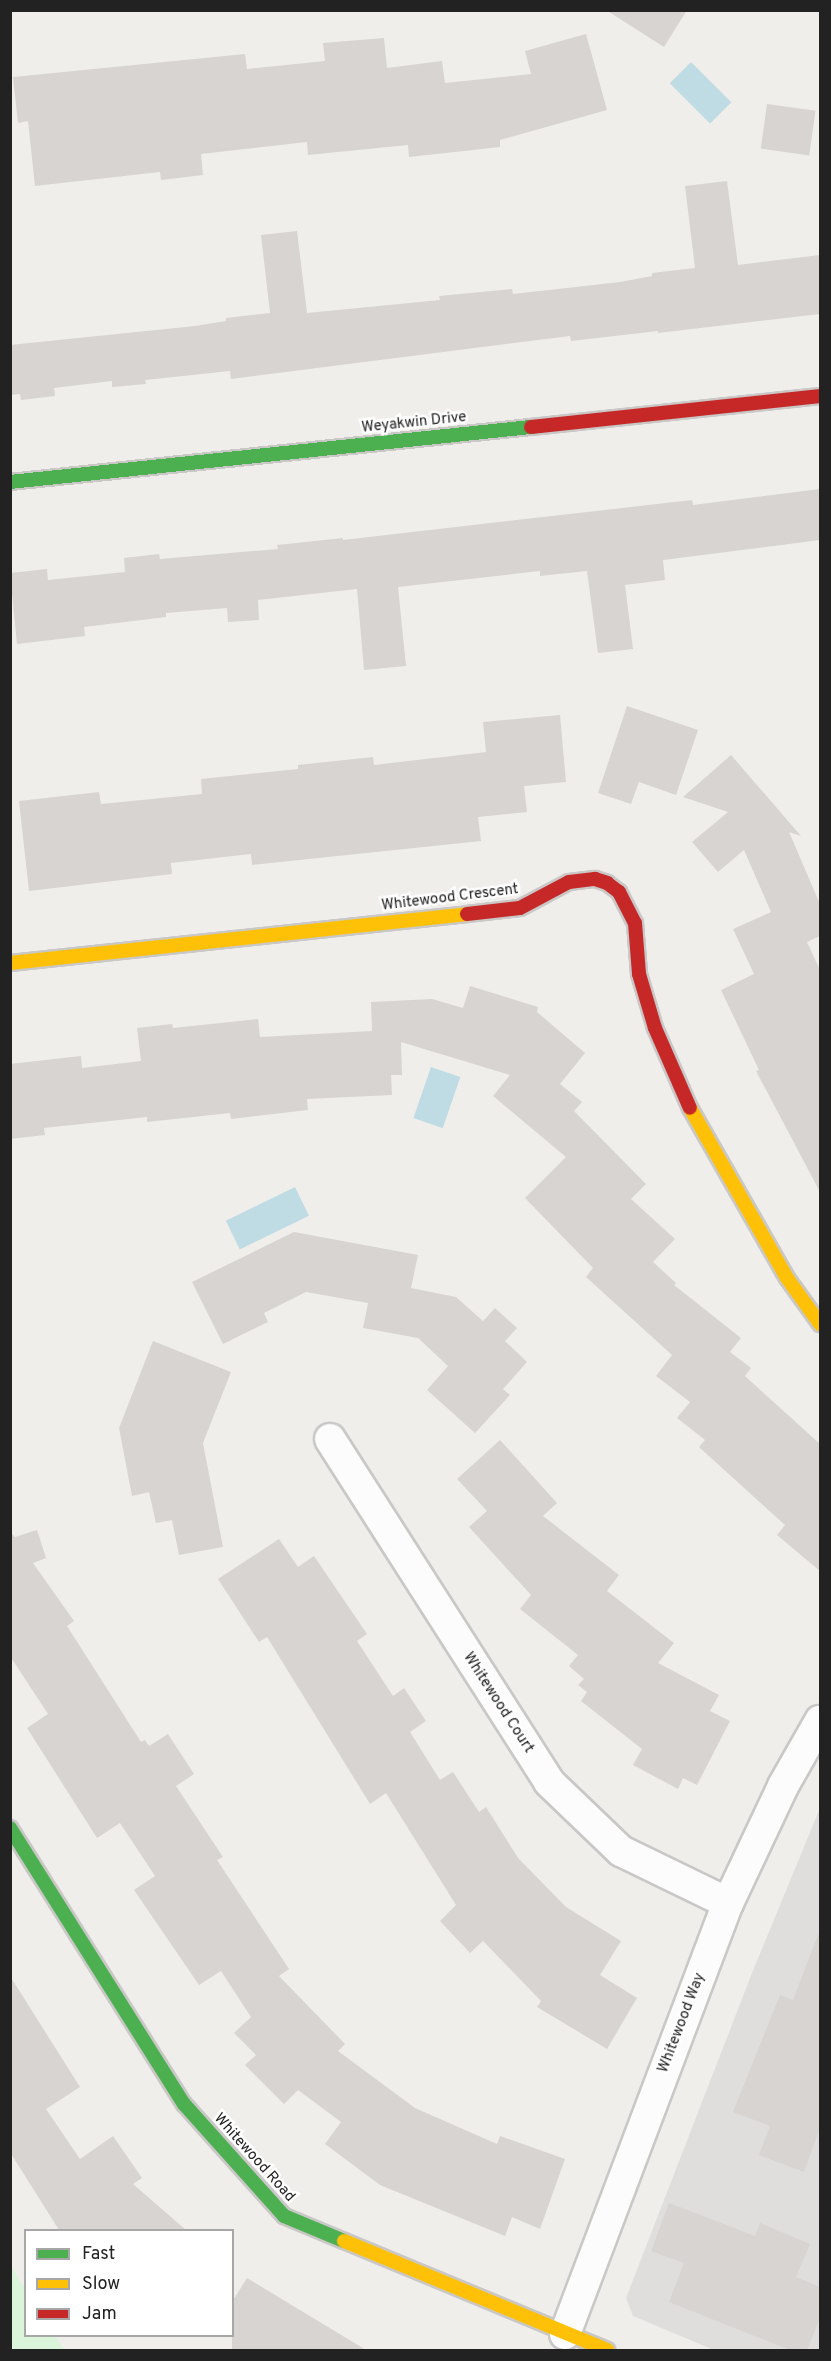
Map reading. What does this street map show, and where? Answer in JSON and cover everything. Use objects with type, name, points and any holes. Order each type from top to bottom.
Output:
[{"type":"street","name":"Weyakwin Drive","points":[[10,482],[820,396]]},
{"type":"street","name":"Whitewood Crescent","points":[[10,963],[520,908],[569,882],[595,879],[607,884],[619,892],[629,907],[635,923],[639,974],[655,1028],[693,1115],[787,1278],[820,1323]]},
{"type":"street","name":"Whitewood Court","points":[[330,1439],[549,1782],[621,1851],[728,1903]]},
{"type":"street","name":"Whitewood Way","points":[[565,2334],[728,1903],[783,1786],[820,1720]]},
{"type":"street","name":"Whitewood Road","points":[[10,1828],[184,2104],[284,2216],[607,2350]]},
{"type":"shaded area","points":[[820,1808],[820,2350],[714,2350],[633,2316],[626,2298],[752,1973]]},
{"type":"green space","points":[[11,2266],[24,2287],[24,2337],[56,2337],[65,2350],[11,2350]]},
{"type":"water","points":[[691,62],[731,102],[710,124],[670,83]]},
{"type":"water","points":[[431,1067],[460,1077],[443,1128],[413,1118]]},
{"type":"water","points":[[295,1187],[309,1216],[240,1250],[226,1221]]},
{"type":"building","points":[[606,10],[687,10],[664,47]]},
{"type":"building","points":[[586,34],[607,110],[500,140],[500,147],[409,157],[408,145],[308,155],[307,142],[201,154],[203,175],[161,180],[160,172],[35,186],[28,121],[18,123],[13,77],[245,54],[247,69],[325,61],[323,43],[384,38],[387,68],[442,61],[445,83],[531,74],[525,51]]},
{"type":"building","points":[[767,104],[816,111],[809,155],[761,149]]},
{"type":"building","points":[[727,181],[738,265],[820,255],[820,314],[571,341],[570,336],[231,379],[230,371],[145,380],[146,384],[112,387],[112,381],[54,388],[55,396],[21,400],[20,394],[10,395],[10,345],[195,326],[226,321],[226,318],[270,313],[261,235],[297,231],[307,313],[440,300],[439,296],[512,289],[513,294],[620,282],[652,276],[652,273],[695,268],[685,186]]},
{"type":"building","points":[[820,489],[820,540],[663,560],[665,580],[625,585],[633,649],[598,653],[587,571],[540,576],[540,571],[398,587],[406,666],[364,670],[357,589],[258,600],[259,620],[228,622],[227,608],[166,613],[166,617],[84,627],[85,636],[17,644],[10,573],[47,569],[48,580],[125,572],[124,558],[159,554],[160,559],[278,549],[277,545],[343,538],[343,540],[692,500],[693,505]]},
{"type":"building","points":[[627,706],[698,730],[676,795],[639,782],[631,804],[598,793]]},
{"type":"building","points":[[560,715],[566,782],[524,786],[527,812],[478,817],[481,841],[252,865],[251,854],[171,863],[172,874],[29,891],[19,801],[99,792],[101,804],[202,794],[201,779],[298,769],[298,765],[373,757],[374,765],[486,752],[483,722]]},
{"type":"building","points":[[731,755],[801,836],[789,832],[820,904],[820,936],[807,942],[820,970],[820,1192],[756,1071],[759,1070],[721,990],[754,974],[733,929],[771,912],[744,850],[718,872],[692,842],[728,812],[683,797]]},
{"type":"building","points":[[470,986],[538,1007],[537,1012],[585,1053],[560,1084],[582,1102],[574,1111],[646,1184],[631,1199],[675,1239],[653,1262],[676,1283],[674,1285],[741,1338],[730,1352],[751,1368],[745,1376],[820,1444],[820,1571],[777,1535],[785,1525],[699,1447],[705,1440],[677,1418],[690,1402],[656,1376],[672,1355],[586,1277],[593,1268],[525,1198],[566,1157],[493,1096],[510,1075],[401,1042],[402,1075],[391,1075],[392,1095],[307,1099],[308,1110],[231,1119],[230,1113],[147,1122],[147,1117],[44,1128],[45,1135],[10,1139],[10,1064],[81,1056],[82,1068],[141,1061],[137,1028],[172,1024],[173,1028],[258,1019],[260,1037],[372,1031],[371,1002],[432,999],[463,1008]]},
{"type":"building","points":[[294,1232],[418,1255],[411,1288],[456,1297],[483,1321],[495,1308],[517,1328],[505,1341],[527,1362],[503,1389],[510,1395],[475,1433],[427,1390],[448,1366],[418,1338],[363,1328],[368,1303],[306,1292],[264,1313],[268,1322],[223,1344],[192,1282]]},
{"type":"building","points":[[153,1341],[231,1372],[203,1443],[223,1547],[179,1555],[172,1520],[156,1523],[149,1492],[132,1496],[119,1428]]},
{"type":"building","points":[[500,1440],[557,1503],[543,1516],[619,1575],[607,1591],[674,1643],[658,1663],[719,1695],[710,1711],[730,1721],[697,1785],[683,1778],[678,1789],[633,1765],[642,1749],[581,1701],[587,1692],[578,1685],[584,1679],[569,1666],[578,1655],[520,1609],[531,1595],[469,1527],[487,1511],[457,1479]]},
{"type":"building","points":[[37,1530],[46,1558],[33,1563],[74,1621],[67,1626],[141,1742],[145,1740],[149,1746],[168,1734],[194,1774],[176,1786],[223,1857],[217,1860],[289,1969],[279,1976],[345,2044],[338,2051],[415,2108],[497,2144],[500,2136],[565,2159],[540,2229],[512,2217],[505,2236],[380,2185],[325,2144],[341,2122],[298,2090],[284,2104],[245,2065],[256,2055],[234,2033],[251,2017],[221,1971],[199,1985],[134,1890],[155,1876],[120,1823],[97,1838],[27,1728],[48,1714],[10,1656],[10,1532],[15,1537]]},
{"type":"building","points":[[279,1539],[298,1567],[314,1556],[367,1634],[357,1641],[393,1696],[404,1688],[426,1721],[410,1732],[440,1780],[453,1772],[479,1812],[486,1807],[518,1858],[566,1907],[621,1941],[600,1975],[637,1998],[607,2049],[537,2007],[541,2001],[483,1941],[470,1953],[440,1921],[456,1905],[386,1793],[370,1804],[267,1637],[259,1642],[218,1579]]},
{"type":"building","points":[[818,1935],[820,1935],[820,2128],[804,2172],[759,2155],[770,2126],[733,2112],[780,1995],[793,2000]]},
{"type":"building","points":[[10,1976],[80,2087],[46,2109],[80,2159],[113,2136],[142,2178],[133,2184],[185,2229],[58,2229],[10,2152]]},
{"type":"building","points":[[669,2203],[755,2236],[760,2223],[810,2244],[796,2277],[820,2287],[820,2318],[807,2350],[790,2350],[669,2302],[684,2263],[651,2251]]},
{"type":"building","points":[[247,2278],[366,2350],[232,2350],[234,2299]]},
{"type":"traffic: fast","points":[[10,482],[531,427]]},
{"type":"traffic: fast","points":[[10,1828],[184,2104],[284,2216],[344,2241]]},
{"type":"traffic: slow","points":[[10,963],[467,914]]},
{"type":"traffic: slow","points":[[690,1108],[787,1278],[820,1324]]},
{"type":"traffic: slow","points":[[344,2241],[607,2350]]},
{"type":"traffic: jam","points":[[531,427],[820,396]]},
{"type":"traffic: jam","points":[[467,914],[520,908],[569,882],[595,879],[607,883],[619,892],[635,923],[639,974],[655,1028],[690,1108]]}]
